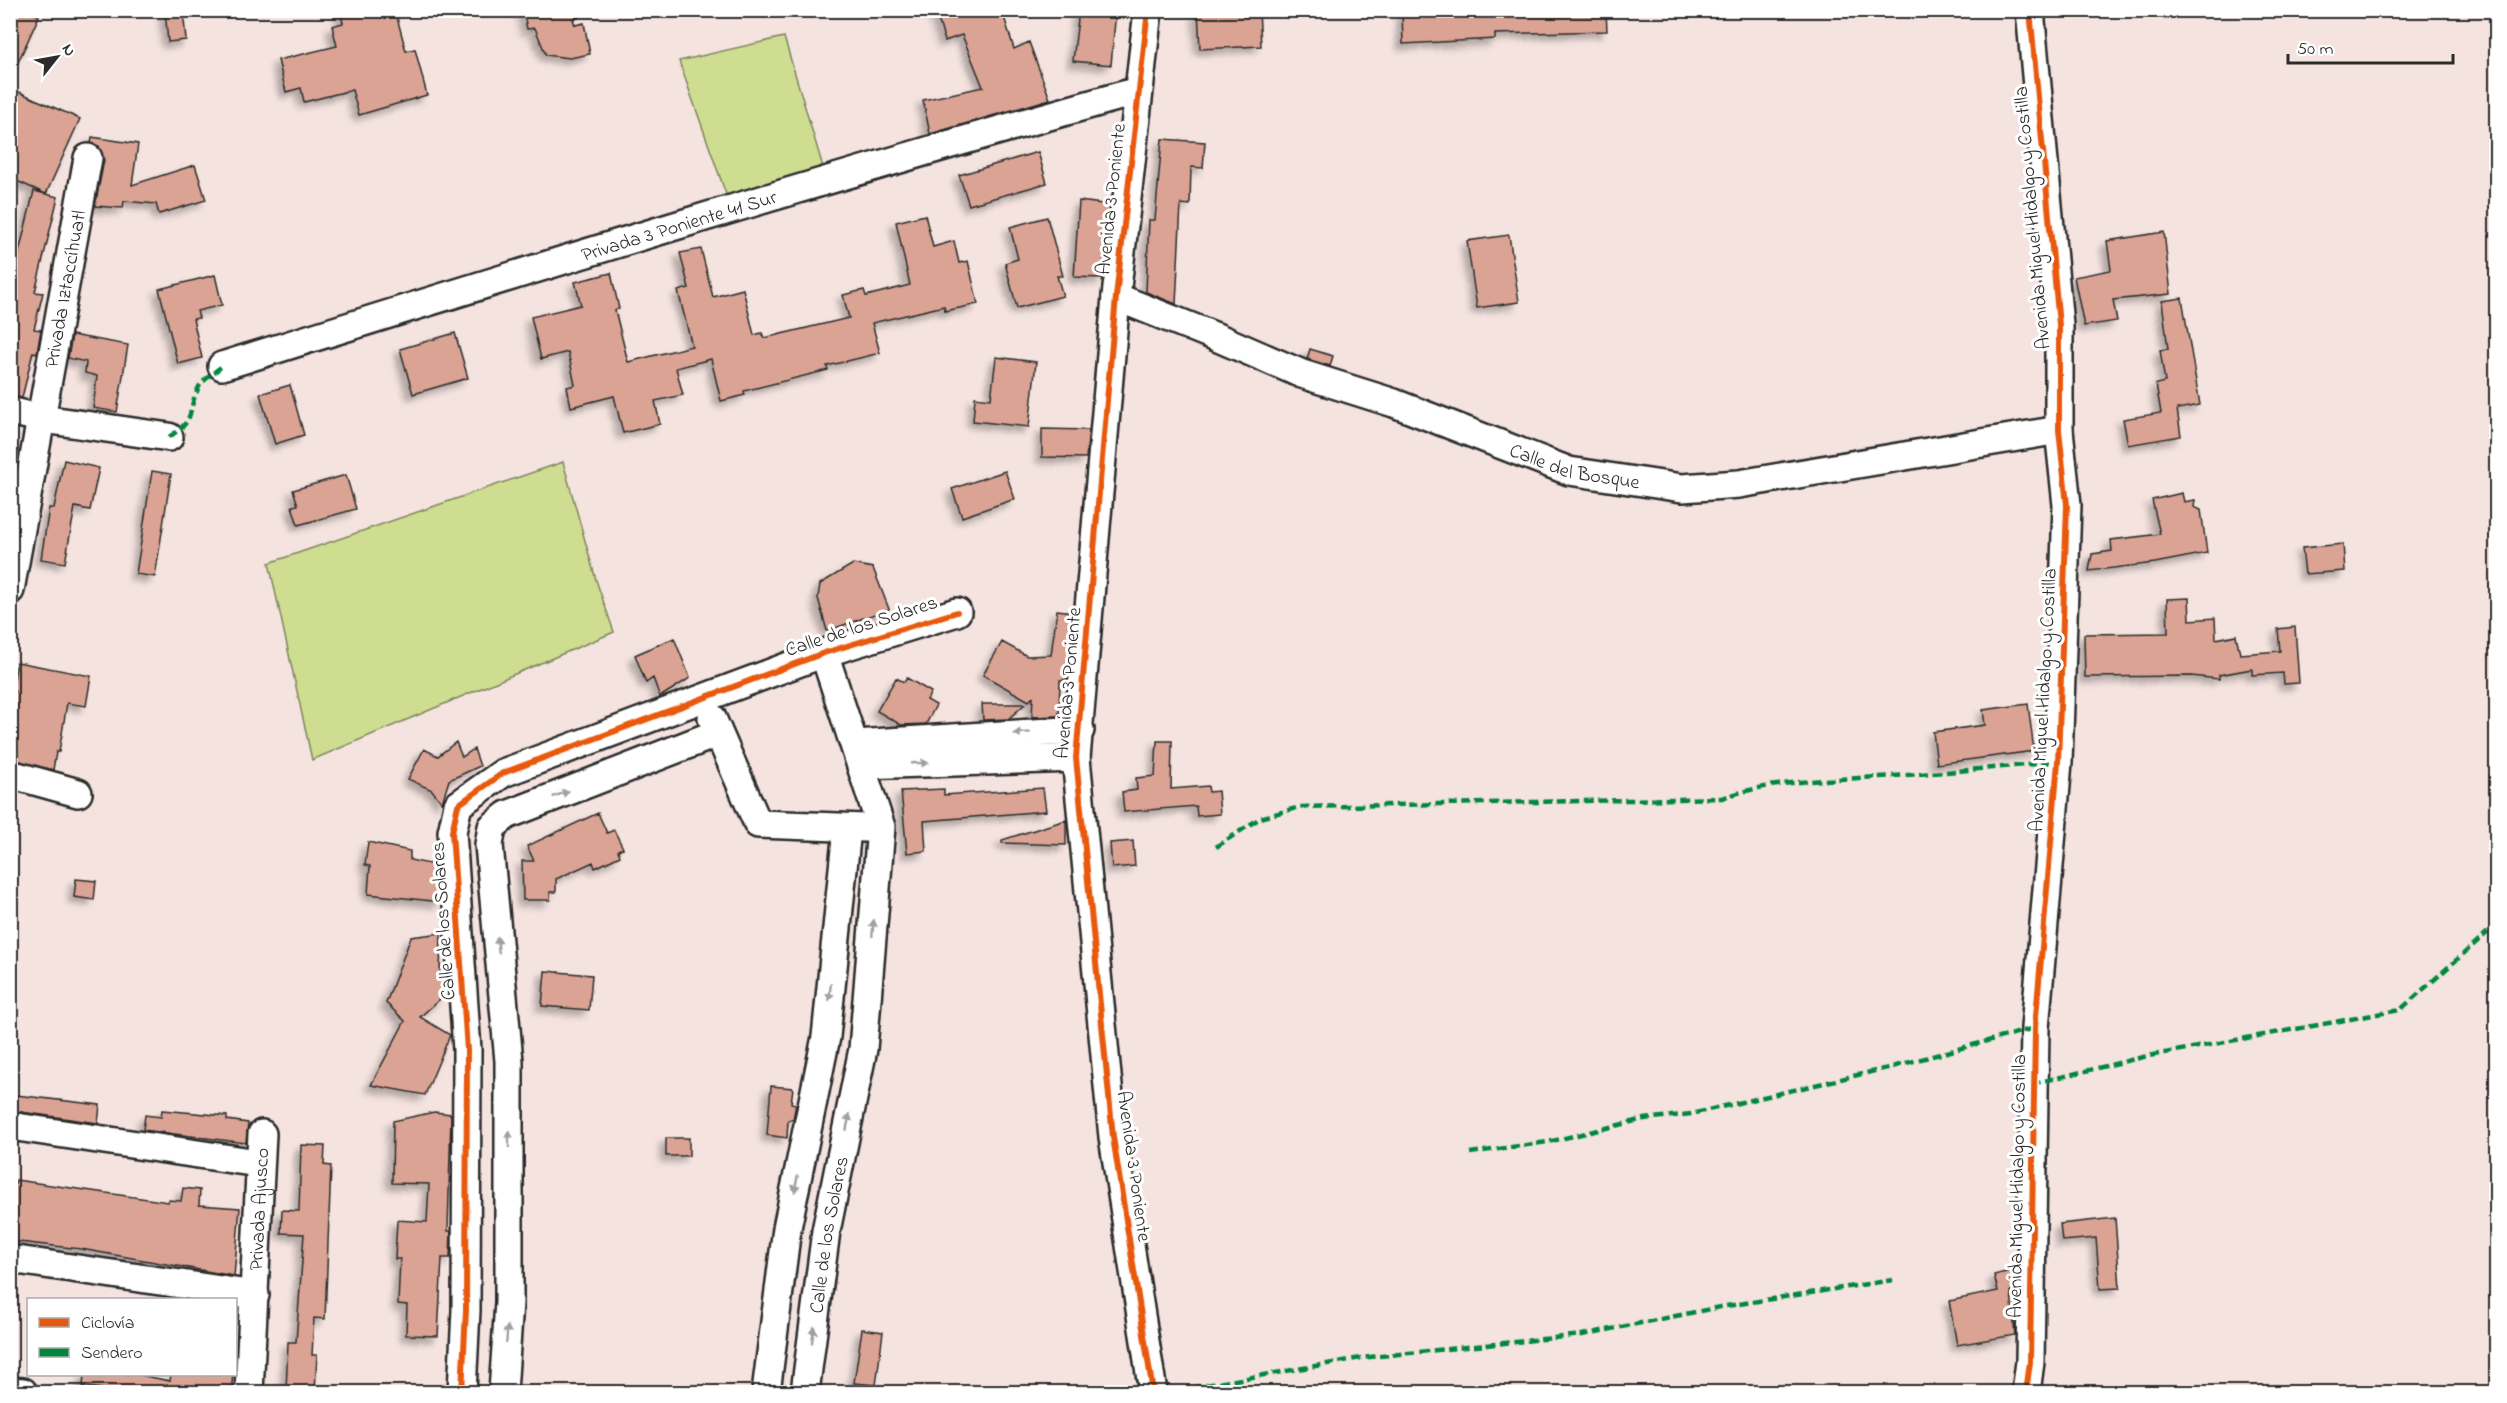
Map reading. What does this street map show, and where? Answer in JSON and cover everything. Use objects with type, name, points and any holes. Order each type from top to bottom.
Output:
[{"type":"street","name":"Avenida 3 Poniente","points":[[1148,10],[1116,297],[1076,758],[1113,1137],[1153,1392]]},
{"type":"street","name":"Avenida Miguel Hidalgo y Costilla","points":[[2026,1392],[2030,1362],[2035,1028],[2058,762],[2067,505],[2060,430],[2059,325],[2030,10]]},
{"type":"street","name":"Privada 3 Poniente 41 Sur","points":[[222,366],[628,239],[923,151],[1138,91]]},
{"type":"street","name":"Privada Iztaccíhuatl","points":[[10,590],[43,419],[88,158]]},
{"type":"street","name":"Calle del Bosque","points":[[1116,297],[1302,374],[1394,403],[1569,471],[1683,488],[1739,484],[2060,430]]},
{"type":"street","points":[[10,411],[43,419],[169,437]]},
{"type":"street","name":"Calle de los Solares","points":[[462,1392],[466,1310],[467,1050],[452,832],[458,805],[503,773],[824,653],[957,612]]},
{"type":"street","name":"Calle de los Solares","points":[[805,1392],[826,1232],[863,1049],[881,827],[824,653]]},
{"type":"street","points":[[705,698],[717,733],[758,824],[847,829],[881,827]]},
{"type":"street","points":[[858,754],[1080,730]]},
{"type":"street","points":[[503,1392],[509,1302],[509,1061],[489,846],[492,827],[507,815],[717,733]]},
{"type":"street","points":[[858,754],[1076,758]]},
{"type":"street","points":[[10,774],[78,793]]},
{"type":"street","name":"Calle de los Solares","points":[[766,1392],[787,1228],[826,1036],[847,829]]},
{"type":"street","points":[[10,1126],[258,1163]]},
{"type":"street","name":"Privada Ajusco","points":[[249,1392],[255,1295],[258,1163],[262,1134]]},
{"type":"street","points":[[787,1228],[826,1232]]},
{"type":"street","points":[[10,1259],[255,1295]]},
{"type":"street","points":[[466,1310],[509,1302]]},
{"type":"street","points":[[10,1391],[23,1392]]},
{"type":"green space","points":[[784,37],[823,167],[727,197],[679,61]]},
{"type":"green space","points":[[563,462],[596,580],[614,632],[312,760],[269,563]]},
{"type":"building","points":[[10,10],[27,10],[39,16],[10,80]]},
{"type":"building","points":[[183,10],[186,40],[168,42],[165,11]]},
{"type":"building","points":[[340,10],[395,10],[406,51],[415,49],[427,95],[359,115],[352,90],[304,102],[301,88],[286,92],[278,60],[337,46],[332,26],[343,23]]},
{"type":"building","points":[[523,10],[577,10],[578,18],[573,19],[575,25],[584,23],[590,54],[570,58],[546,55],[535,28],[527,29]]},
{"type":"building","points":[[935,10],[1002,10],[1014,49],[1029,42],[1050,99],[930,134],[923,100],[983,87],[962,35],[945,41]]},
{"type":"building","points":[[1079,10],[1116,10],[1111,65],[1073,61]]},
{"type":"building","points":[[1198,10],[1259,10],[1261,46],[1200,49]]},
{"type":"building","points":[[1402,10],[1606,10],[1607,31],[1495,34],[1495,39],[1403,44]]},
{"type":"building","points":[[10,88],[80,119],[46,194],[10,178]]},
{"type":"building","points":[[92,137],[138,144],[132,185],[195,165],[206,200],[159,214],[156,204],[124,201],[123,208],[95,206],[104,160],[99,146],[91,143]]},
{"type":"building","points":[[1162,139],[1205,142],[1203,168],[1191,167],[1190,205],[1181,204],[1176,304],[1146,292],[1149,220],[1155,220]]},
{"type":"building","points":[[1038,152],[1047,183],[969,205],[959,175]]},
{"type":"building","points":[[34,191],[58,197],[35,292],[43,293],[34,329],[41,330],[37,353],[33,352],[22,398],[10,396],[10,289]]},
{"type":"building","points":[[1079,201],[1110,205],[1102,278],[1074,277]]},
{"type":"building","points":[[925,215],[933,247],[954,241],[959,263],[968,261],[978,304],[945,311],[944,306],[872,323],[880,353],[827,366],[828,370],[744,391],[745,395],[721,401],[711,359],[676,368],[683,395],[655,401],[660,424],[623,433],[614,396],[571,407],[567,387],[575,385],[568,352],[541,359],[531,317],[581,305],[575,282],[611,273],[619,309],[615,310],[628,362],[692,346],[678,291],[689,288],[680,253],[701,249],[713,297],[743,289],[754,335],[762,333],[764,338],[849,318],[843,295],[864,290],[866,296],[910,285],[896,222]]},
{"type":"building","points":[[1047,217],[1063,276],[1057,276],[1063,296],[1017,308],[1005,263],[1018,259],[1010,227]]},
{"type":"building","points":[[2164,232],[2171,294],[2113,300],[2117,321],[2084,326],[2074,277],[2111,270],[2107,241]]},
{"type":"building","points":[[1509,235],[1519,302],[1477,308],[1467,241]]},
{"type":"building","points":[[215,275],[222,305],[197,311],[199,318],[193,319],[202,358],[178,364],[159,289]]},
{"type":"building","points":[[2182,298],[2200,405],[2177,409],[2181,436],[2128,445],[2123,419],[2161,413],[2156,384],[2165,382],[2160,350],[2168,349],[2162,301]]},
{"type":"building","points":[[455,333],[468,378],[413,394],[400,349]]},
{"type":"building","points":[[72,335],[128,345],[117,412],[93,408],[97,376],[85,373],[86,362],[68,358]]},
{"type":"building","points":[[1310,349],[1333,356],[1330,366],[1307,359]]},
{"type":"building","points":[[996,357],[1036,362],[1029,427],[973,421],[975,397],[991,399]]},
{"type":"building","points":[[290,385],[304,435],[275,444],[260,394]]},
{"type":"building","points":[[1042,429],[1089,430],[1086,458],[1042,457]]},
{"type":"building","points":[[64,460],[99,468],[90,510],[75,507],[65,563],[41,559],[49,508],[54,508]]},
{"type":"building","points":[[152,471],[171,474],[155,577],[136,574]]},
{"type":"building","points":[[1005,471],[1015,499],[962,517],[952,489]]},
{"type":"building","points":[[346,475],[356,509],[298,525],[292,506],[298,505],[293,490]]},
{"type":"building","points":[[2182,493],[2184,502],[2195,500],[2194,507],[2201,510],[2207,553],[2155,563],[2089,571],[2092,554],[2112,551],[2111,540],[2160,534],[2152,500]]},
{"type":"building","points":[[2343,544],[2345,571],[2305,574],[2302,548]]},
{"type":"building","points":[[853,564],[873,568],[889,609],[827,631],[818,598],[820,584]]},
{"type":"building","points":[[2189,598],[2190,620],[2215,618],[2216,639],[2236,635],[2240,654],[2280,651],[2278,629],[2295,627],[2299,683],[2284,684],[2283,673],[2252,675],[2252,669],[2219,675],[2219,679],[2191,676],[2085,677],[2084,634],[2168,633],[2167,599]]},
{"type":"building","points":[[1057,610],[1073,612],[1068,663],[1066,663],[1067,680],[1060,680],[1059,716],[1032,717],[1033,697],[1029,701],[983,675],[1002,642],[1027,656],[1051,655]]},
{"type":"building","points":[[674,638],[690,678],[660,697],[653,678],[646,683],[635,655]]},
{"type":"building","points":[[17,662],[91,676],[86,706],[67,703],[59,752],[56,752],[53,770],[10,759],[10,717]]},
{"type":"building","points":[[896,678],[904,682],[907,678],[931,692],[927,700],[936,705],[926,724],[901,725],[877,711]]},
{"type":"building","points":[[982,704],[1025,704],[1008,719],[983,720]]},
{"type":"building","points":[[2028,704],[2034,751],[1937,764],[1933,732],[1985,725],[1983,710]]},
{"type":"building","points":[[1157,741],[1172,741],[1171,789],[1208,786],[1209,792],[1218,791],[1220,814],[1197,816],[1196,806],[1124,812],[1122,792],[1137,790],[1136,778],[1155,776]]},
{"type":"building","points":[[456,742],[462,757],[474,749],[480,766],[449,780],[442,803],[432,790],[408,779],[424,749],[438,756]]},
{"type":"building","points":[[1043,788],[1046,811],[924,821],[926,851],[907,853],[901,791],[944,789],[944,795]]},
{"type":"building","points":[[598,813],[607,833],[614,830],[623,848],[618,850],[620,856],[595,868],[593,862],[556,879],[556,892],[550,892],[550,900],[523,900],[522,861],[534,861],[527,846]]},
{"type":"building","points":[[1066,820],[1066,845],[1002,843],[1002,840]]},
{"type":"building","points":[[1133,841],[1135,866],[1112,868],[1110,843]]},
{"type":"building","points":[[368,842],[410,851],[410,860],[439,866],[441,902],[368,894],[370,866],[365,865]]},
{"type":"building","points":[[76,879],[96,881],[94,900],[74,897]]},
{"type":"building","points":[[441,933],[440,978],[447,987],[440,999],[420,1017],[450,1035],[425,1095],[371,1085],[405,1021],[386,1003],[411,937]]},
{"type":"building","points":[[545,971],[592,975],[589,1010],[542,1006]]},
{"type":"building","points":[[771,1086],[793,1088],[791,1103],[796,1104],[793,1120],[788,1120],[787,1138],[767,1135]]},
{"type":"building","points":[[16,1095],[100,1105],[98,1123],[14,1111]]},
{"type":"building","points":[[162,1110],[227,1116],[227,1120],[248,1123],[246,1143],[143,1130],[145,1115],[161,1117]]},
{"type":"building","points":[[434,1112],[451,1114],[448,1231],[451,1231],[450,1258],[442,1258],[438,1336],[406,1335],[407,1305],[398,1304],[400,1259],[395,1259],[397,1220],[427,1222],[429,1184],[392,1183],[393,1121]]},
{"type":"building","points":[[666,1138],[689,1138],[689,1156],[666,1156]]},
{"type":"building","points":[[301,1145],[325,1146],[324,1165],[331,1166],[325,1319],[314,1318],[312,1355],[317,1355],[315,1392],[286,1392],[288,1342],[296,1342],[304,1234],[281,1233],[282,1210],[299,1211]]},
{"type":"building","points":[[16,1180],[168,1202],[169,1200],[181,1201],[183,1188],[200,1190],[199,1205],[240,1208],[234,1276],[81,1249],[10,1241],[10,1183],[15,1184]]},
{"type":"building","points":[[2115,1218],[2120,1288],[2100,1289],[2096,1238],[2062,1241],[2060,1224]]},
{"type":"building","points":[[2014,1270],[2015,1291],[2011,1291],[2015,1335],[1957,1345],[1949,1301],[1998,1291],[1994,1275]]},
{"type":"building","points":[[862,1329],[883,1332],[876,1385],[854,1383]]},
{"type":"building","points":[[84,1376],[145,1376],[170,1381],[171,1376],[233,1376],[231,1392],[121,1392],[83,1386]]},
{"type":"marked path","points":[[169,437],[178,431],[190,416],[194,398],[200,386],[222,366]]},
{"type":"marked path","points":[[1216,847],[1260,818],[1300,807],[1722,798],[1764,787],[1807,781],[2058,762]]},
{"type":"marked path","points":[[2032,1084],[2143,1057],[2400,1010],[2488,932]]},
{"type":"marked path","points":[[1470,1153],[1548,1142],[1644,1119],[1691,1114],[1892,1067],[2035,1028]]},
{"type":"marked path","points":[[1180,1392],[1195,1387],[1361,1358],[1582,1335],[1720,1307],[1893,1280]]},
{"type":"cycle path","points":[[1148,10],[1116,297],[1076,758],[1113,1137],[1153,1392]]},
{"type":"cycle path","points":[[2026,1392],[2030,1362],[2035,1028],[2058,762],[2067,505],[2059,430],[2059,325],[2030,10]]},
{"type":"cycle path","points":[[462,1392],[466,1310],[467,1050],[452,832],[458,805],[503,773],[824,653],[957,612]]}]
